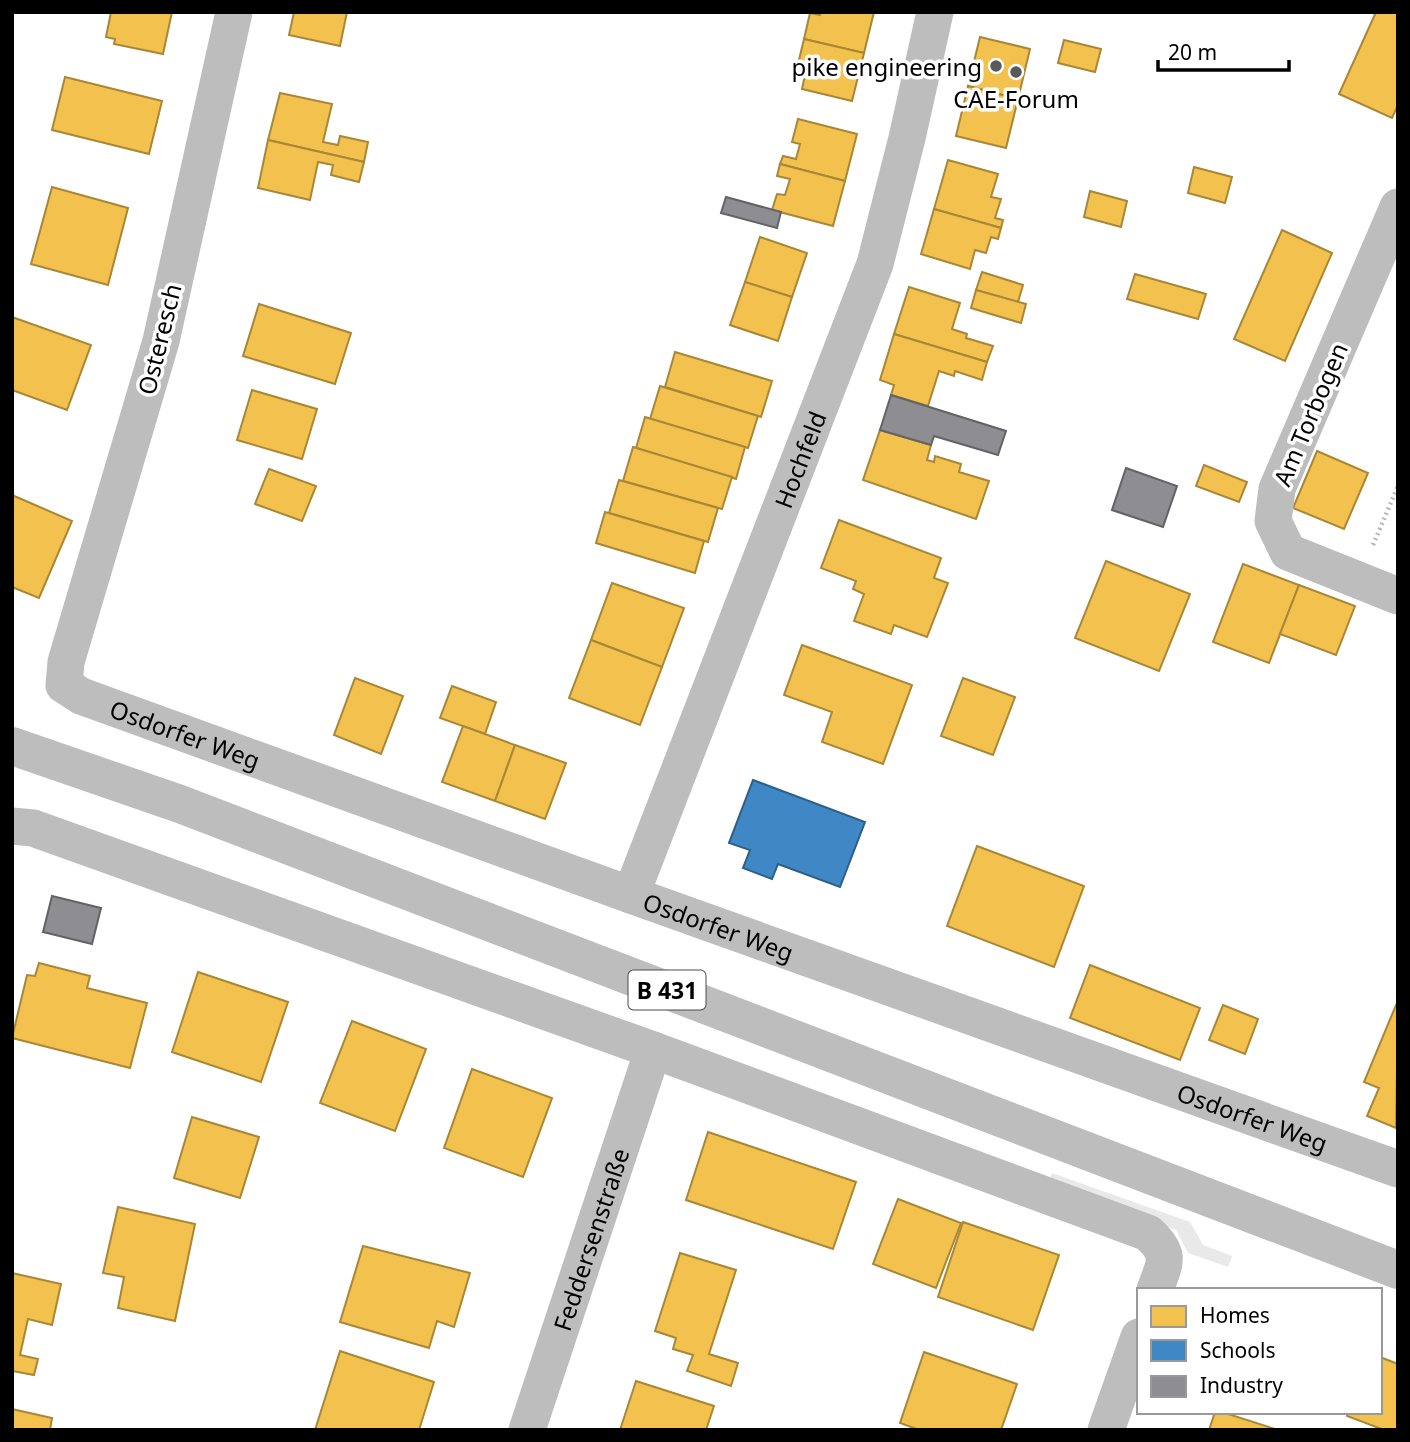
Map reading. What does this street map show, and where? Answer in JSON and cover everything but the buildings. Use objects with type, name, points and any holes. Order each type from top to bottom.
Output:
[{"type":"main road","name":"B 431","points":[[12,746],[180,804],[1398,1270]]},
{"type":"main road","name":"B 431","points":[[1319,1238],[1398,1247]]},
{"type":"street","name":"Osteresch","points":[[66,662],[161,341],[234,12]]},
{"type":"street","name":"Hochfeld","points":[[631,895],[875,264],[935,12]]},
{"type":"street","name":"Am Torbogen","points":[[1398,207],[1278,489],[1273,521],[1288,552],[1398,596]]},
{"type":"street","name":"Osdorfer Weg","points":[[66,662],[64,685],[82,696],[1398,1168]]},
{"type":"street","points":[[12,826],[33,828],[653,1049],[1148,1233],[1161,1245],[1160,1276]]},
{"type":"street","name":"Feddersenstraße","points":[[527,1430],[653,1049]]},
{"type":"street","points":[[1106,1430],[1137,1342]]},
{"type":"path","points":[[1357,581],[1398,486]]},
{"type":"shaded area","points":[[1052,1173],[1190,1222],[1203,1245],[1232,1256],[1228,1267],[1188,1253],[1176,1230],[1048,1183]]},
{"type":"place","name":"pike engineering","points":[[996,66]]},
{"type":"place","name":"CAE-Forum","points":[[1016,72]]}]
